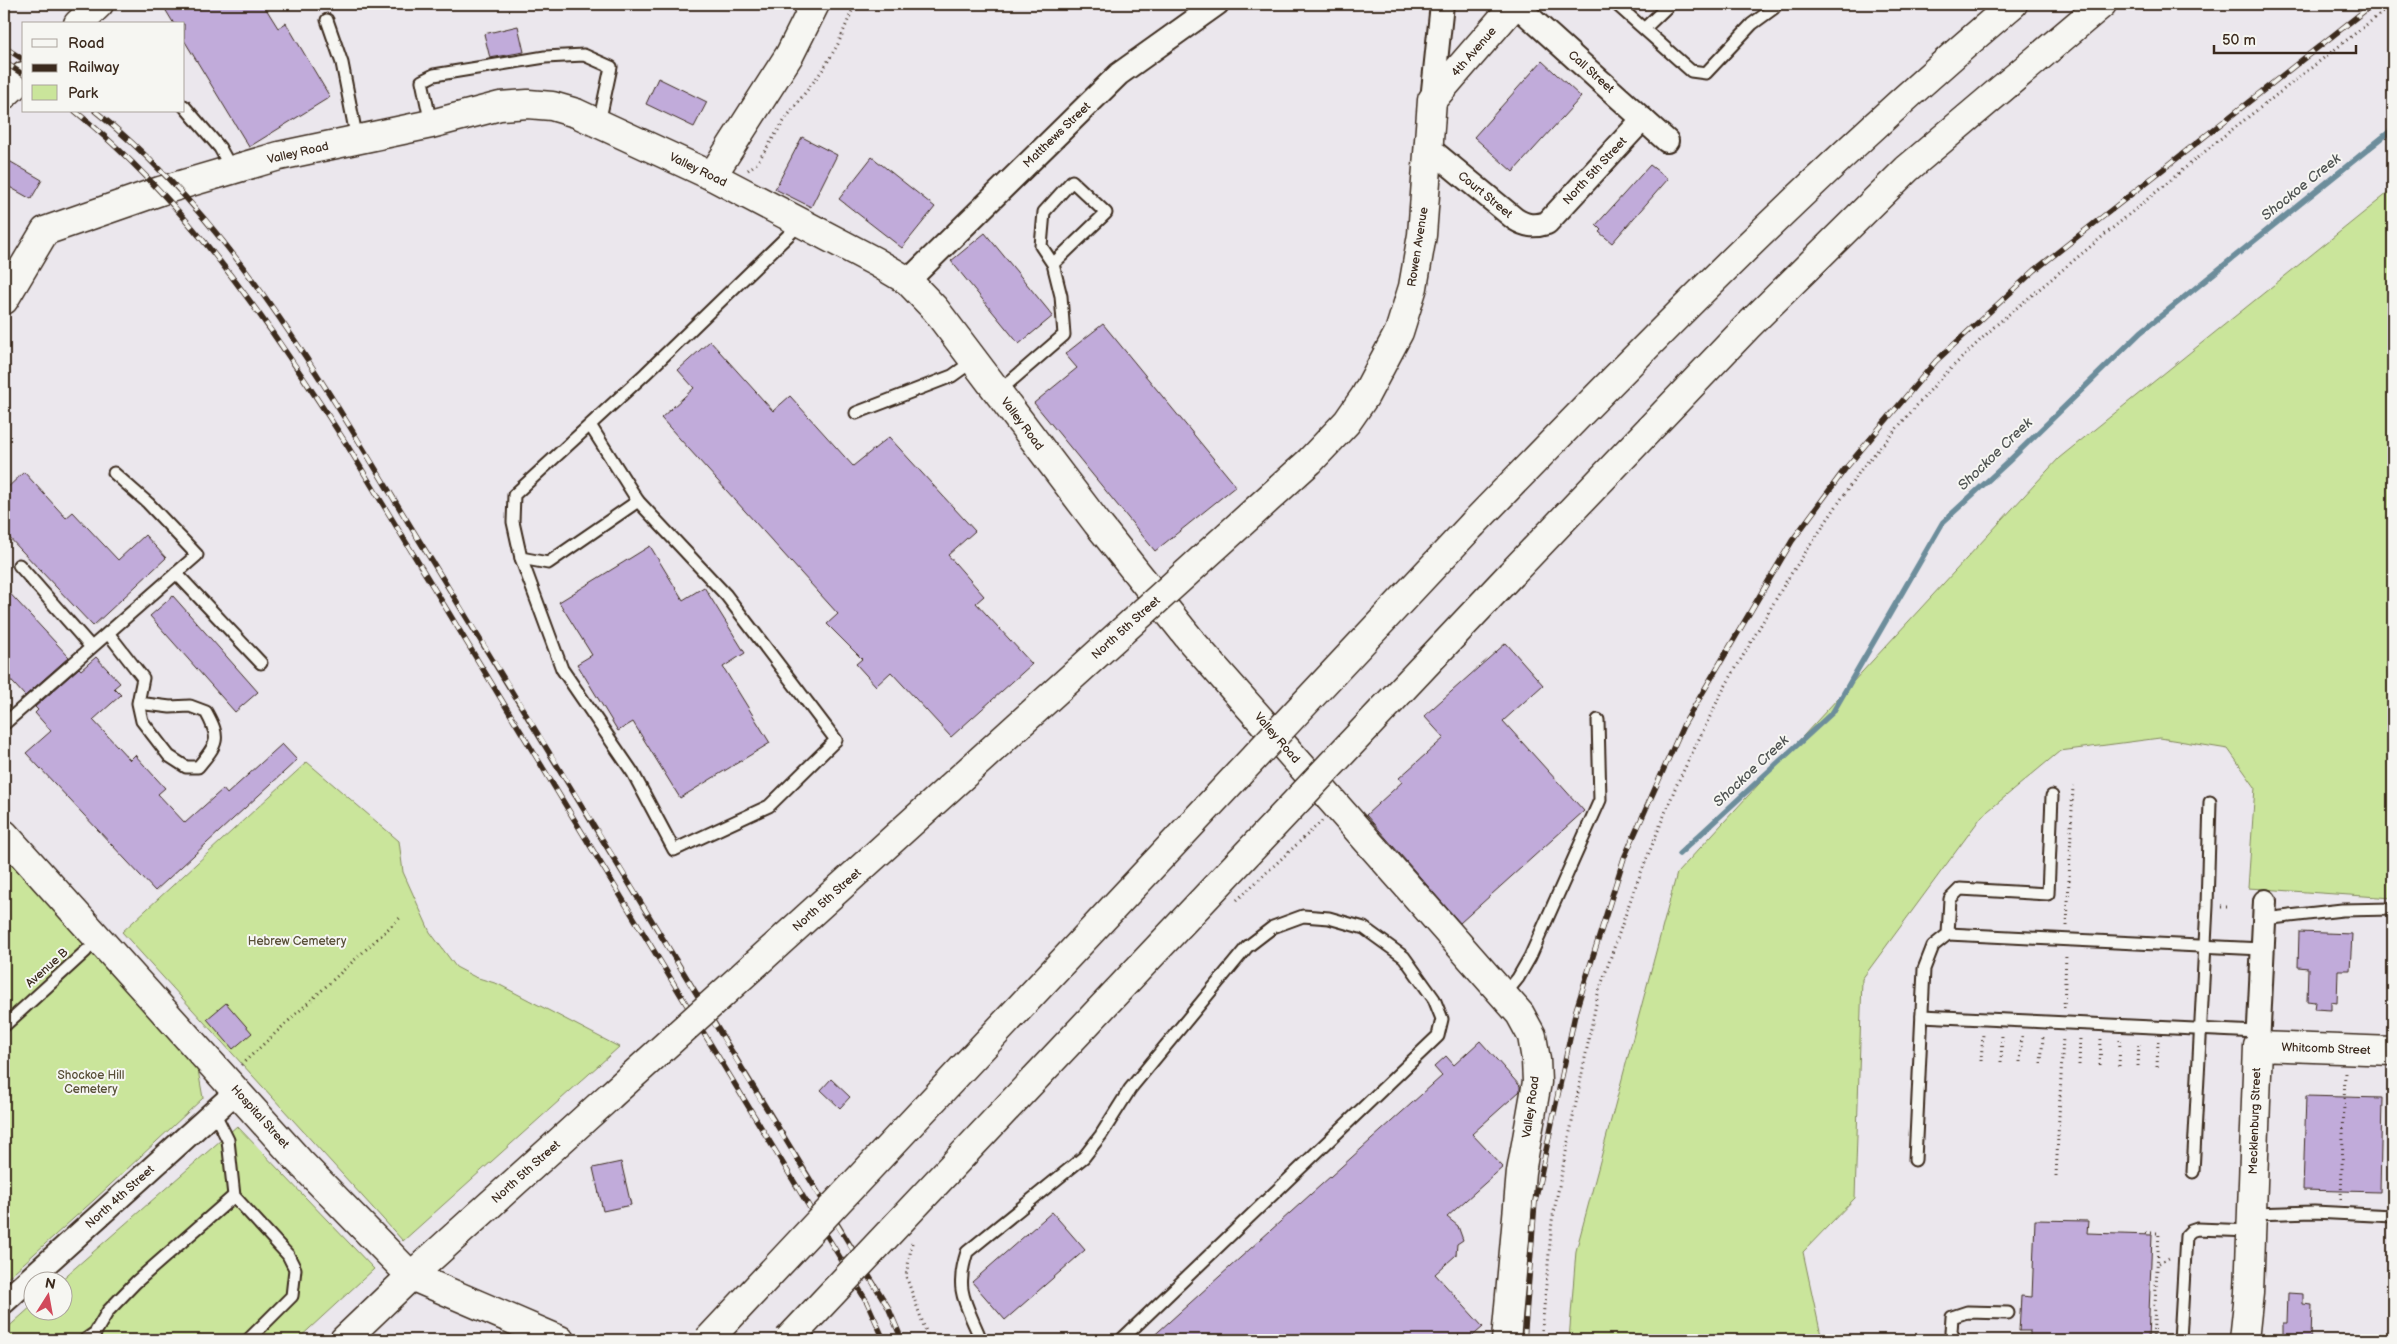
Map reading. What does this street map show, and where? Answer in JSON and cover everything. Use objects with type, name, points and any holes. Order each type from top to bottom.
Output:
[{"type":"main road","points":[[80,22],[99,4]]},
{"type":"main road","points":[[719,180],[790,54],[815,4]]},
{"type":"main road","name":"4th Avenue","points":[[1432,100],[1515,4]]},
{"type":"main road","points":[[708,1340],[1473,524],[1619,372],[1839,157],[1942,64],[2013,4]]},
{"type":"main road","points":[[788,1340],[1511,574],[1747,327],[1907,169],[2102,4]]},
{"type":"main road","points":[[4,95],[22,78]]},
{"type":"main road","name":"Rowen Avenue","points":[[1310,461],[1327,446],[1351,416],[1378,373],[1399,332],[1413,286],[1420,244],[1432,100]]},
{"type":"main road","name":"Valley Road","points":[[4,300],[45,231],[160,191],[279,156],[431,124],[500,106],[528,104],[552,106],[576,112],[719,180],[908,281],[935,309],[973,361],[1193,643],[1505,994],[1520,1014],[1532,1036],[1537,1082],[1522,1172],[1506,1340]]},
{"type":"main road","name":"North 5th Street","points":[[344,1340],[411,1276],[1310,461]]},
{"type":"main road","name":"Hospital Street","points":[[4,834],[299,1161],[411,1276],[560,1340]]},
{"type":"main road","name":"Whitcomb Street","points":[[2258,1039],[2393,1051]]},
{"type":"main road","name":"Mecklenburg Street","points":[[2244,1340],[2249,1293],[2258,1039]]},
{"type":"street","name":"Matthews Street","points":[[908,281],[1119,74],[1217,4]]},
{"type":"street","name":"Rowen Avenue","points":[[1432,100],[1442,4]]},
{"type":"street","name":"Call Street","points":[[1515,4],[1668,141]]},
{"type":"street","name":"North 5th Street","points":[[1546,223],[1643,119]]},
{"type":"street","name":"Court Street","points":[[1429,148],[1515,219],[1531,226],[1546,223]]},
{"type":"street","name":"Mecklenburg Street","points":[[2258,1039],[2264,910]]},
{"type":"street","name":"North 4th Street","points":[[4,1302],[214,1112],[231,1085]]},
{"type":"lane","points":[[1616,4],[1691,70],[1706,73],[1752,24],[1774,8],[1773,4]]},
{"type":"lane","points":[[1645,28],[1670,4]]},
{"type":"lane","points":[[327,20],[342,63],[357,140]]},
{"type":"lane","points":[[431,124],[422,81],[434,75],[545,57],[584,55],[611,67],[599,123]]},
{"type":"lane","points":[[185,107],[220,148],[232,170]]},
{"type":"lane","points":[[998,392],[1064,335],[1061,296],[1053,264],[1041,246],[1044,212],[1072,181],[1106,213],[1053,264]]},
{"type":"lane","points":[[590,425],[638,501],[726,595],[836,740],[769,806],[674,850],[633,773],[562,669],[521,558],[513,522],[514,495],[801,223]]},
{"type":"lane","points":[[856,413],[952,376],[973,361]]},
{"type":"lane","points":[[4,722],[197,555],[148,503],[114,474]]},
{"type":"lane","points":[[521,558],[548,563],[638,501]]},
{"type":"lane","points":[[19,565],[91,647]]},
{"type":"lane","points":[[176,573],[261,663]]},
{"type":"lane","points":[[108,633],[143,678],[138,703],[142,721],[169,756],[186,767],[198,767],[213,749],[217,732],[206,712],[190,706],[170,707],[138,703]]},
{"type":"lane","points":[[1505,994],[1518,978],[1530,957],[1600,800],[1598,720]]},
{"type":"lane","points":[[1948,934],[1950,899],[1960,889],[2048,894],[2052,796]]},
{"type":"lane","points":[[2193,1172],[2205,946],[2210,802]]},
{"type":"lane","points":[[2264,910],[2393,909]]},
{"type":"lane","points":[[981,1340],[960,1290],[961,1272],[967,1252],[1084,1157],[1101,1135],[1130,1089],[1247,947],[1273,927],[1303,916],[1330,918],[1364,928],[1404,957],[1434,999],[1442,1019],[1438,1036],[1121,1340]]},
{"type":"lane","points":[[1915,1160],[1924,969],[1933,946],[1948,934],[2262,949]]},
{"type":"lane","name":"Avenue B","points":[[4,1026],[86,951]]},
{"type":"lane","points":[[1922,1016],[2200,1028],[2258,1039]]},
{"type":"lane","points":[[214,1112],[228,1140],[234,1196],[288,1254],[295,1269],[292,1296],[248,1340]]},
{"type":"lane","points":[[85,1340],[99,1337],[108,1311],[136,1282],[234,1196]]},
{"type":"lane","points":[[2180,1340],[2186,1236],[2191,1231],[2314,1212],[2393,1216]]},
{"type":"lane","points":[[1955,1340],[1951,1332],[1952,1317],[1967,1312],[2008,1313]]},
{"type":"path","points":[[719,180],[757,163],[776,132],[824,68],[841,37],[855,4]]},
{"type":"path","points":[[1541,1340],[1552,1221],[1598,994],[1634,890],[1676,786],[1722,692],[1787,580],[1862,468],[1941,378],[1989,332],[2220,139],[2393,4]]},
{"type":"path","points":[[2056,1176],[2073,786]]},
{"type":"path","points":[[1235,903],[1337,807]]},
{"type":"path","points":[[231,1085],[402,916]]},
{"type":"path","points":[[1982,1061],[1983,1038]]},
{"type":"path","points":[[2000,1062],[2002,1038]]},
{"type":"path","points":[[2020,1062],[2021,1039]]},
{"type":"path","points":[[2041,1063],[2042,1040]]},
{"type":"path","points":[[2078,1064],[2080,1042]]},
{"type":"path","points":[[2100,1065],[2101,1043]]},
{"type":"path","points":[[2119,1066],[2120,1043]]},
{"type":"path","points":[[2138,1066],[2139,1044]]},
{"type":"path","points":[[2157,1067],[2158,1045]]},
{"type":"path","points":[[2341,1188],[2345,1072]]},
{"type":"path","points":[[2146,1232],[2159,1233],[2153,1340]]},
{"type":"path","points":[[912,1242],[906,1276],[929,1340]]},
{"type":"path","points":[[2158,1264],[2175,1254]]},
{"type":"green space","points":[[2393,189],[2393,898],[2248,888],[2255,787],[2228,749],[2160,738],[2060,751],[1982,816],[1862,979],[1855,1198],[1803,1252],[1822,1340],[1569,1340],[1576,1251],[1677,873],[2059,458]]},
{"type":"green space","name":"Hebrew Cemetery","points":[[307,762],[399,841],[403,872],[430,932],[456,967],[475,977],[498,984],[619,1047],[403,1241],[122,932]]},
{"type":"green space","name":"Shockoe Hill Cemetery","points":[[4,855],[198,1070],[203,1098],[4,1281]]},
{"type":"green space","points":[[237,1126],[374,1269],[297,1340],[4,1340],[4,1331],[22,1315],[22,1322],[72,1322],[72,1272],[70,1272]]},
{"type":"building","points":[[162,4],[263,4],[278,28],[286,23],[330,97],[249,147],[185,42],[185,22],[173,22]]},
{"type":"building","points":[[518,26],[524,52],[490,58],[484,34]]},
{"type":"building","points":[[1542,61],[1581,97],[1513,172],[1474,137]]},
{"type":"building","points":[[658,78],[707,102],[694,127],[646,104]]},
{"type":"building","points":[[802,137],[837,155],[811,207],[775,189]]},
{"type":"building","points":[[872,157],[935,207],[902,248],[839,199]]},
{"type":"building","points":[[4,158],[42,180],[31,199],[4,184]]},
{"type":"building","points":[[1650,165],[1668,179],[1612,243],[1599,232],[1601,230],[1596,225]]},
{"type":"building","points":[[985,233],[1053,316],[1019,344],[951,261]]},
{"type":"building","points":[[1103,324],[1236,486],[1155,551],[1034,403],[1077,368],[1065,354]]},
{"type":"building","points":[[710,341],[773,411],[790,396],[853,466],[889,437],[975,531],[948,555],[984,596],[976,603],[1032,664],[951,737],[891,672],[876,686],[856,664],[862,659],[827,624],[838,614],[661,418],[694,388],[678,370]]},
{"type":"building","points":[[24,472],[66,518],[73,512],[118,560],[145,535],[166,558],[93,626],[4,532],[4,491]]},
{"type":"building","points":[[650,546],[683,600],[704,587],[745,653],[723,667],[770,743],[680,798],[633,722],[618,731],[577,664],[592,655],[559,602]]},
{"type":"building","points":[[4,587],[69,657],[25,696],[4,673]]},
{"type":"building","points":[[173,596],[258,692],[235,712],[150,616]]},
{"type":"building","points":[[1506,643],[1543,685],[1503,721],[1584,811],[1460,923],[1366,815],[1402,782],[1399,778],[1444,738],[1424,716]]},
{"type":"building","points":[[96,657],[120,683],[114,688],[121,695],[93,720],[130,760],[135,755],[165,788],[158,794],[185,823],[223,789],[227,794],[282,744],[297,760],[155,891],[26,753],[51,731],[35,713],[38,710],[35,707],[79,668],[81,670]]},
{"type":"building","points":[[2299,932],[2352,934],[2350,970],[2338,970],[2337,1003],[2331,1002],[2331,1010],[2314,1009],[2315,1002],[2307,1001],[2308,968],[2298,967]]},
{"type":"building","points":[[226,1003],[252,1033],[233,1049],[207,1019]]},
{"type":"building","points":[[1480,1041],[1520,1086],[1520,1091],[1472,1134],[1503,1167],[1447,1217],[1458,1226],[1463,1240],[1457,1244],[1456,1255],[1435,1274],[1483,1327],[1468,1340],[1149,1340],[1442,1076],[1434,1067],[1446,1056],[1454,1065]]},
{"type":"building","points":[[831,1079],[850,1097],[840,1108],[821,1090]]},
{"type":"building","points":[[2306,1096],[2382,1098],[2380,1192],[2303,1190]]},
{"type":"building","points":[[621,1162],[631,1205],[603,1211],[593,1168]]},
{"type":"building","points":[[1052,1212],[1085,1250],[1005,1320],[972,1282]]},
{"type":"building","points":[[2035,1220],[2088,1221],[2087,1233],[2152,1235],[2148,1340],[2030,1340],[2030,1331],[2019,1331],[2021,1296],[2032,1297]]},
{"type":"building","points":[[2288,1293],[2303,1294],[2303,1304],[2312,1305],[2311,1340],[2283,1339],[2283,1323],[2287,1323]]},
{"type":"waterway","name":"Shockoe Creek","points":[[1679,854],[1833,712],[1943,522],[2008,462],[2141,332],[2393,129]]},
{"type":"railway","points":[[1524,1340],[1535,1202],[1576,1010],[1624,858],[1683,726],[1792,541],[1845,469],[1936,361],[2035,270],[2373,4]]},
{"type":"railway","points":[[4,47],[22,59]]},
{"type":"railway","points":[[4,62],[22,74]]},
{"type":"railway","points":[[76,112],[116,147],[190,225],[256,310],[318,399],[867,1302],[884,1340]]},
{"type":"railway","points":[[96,112],[148,158],[196,209],[241,265],[323,384],[888,1307],[902,1340]]}]
